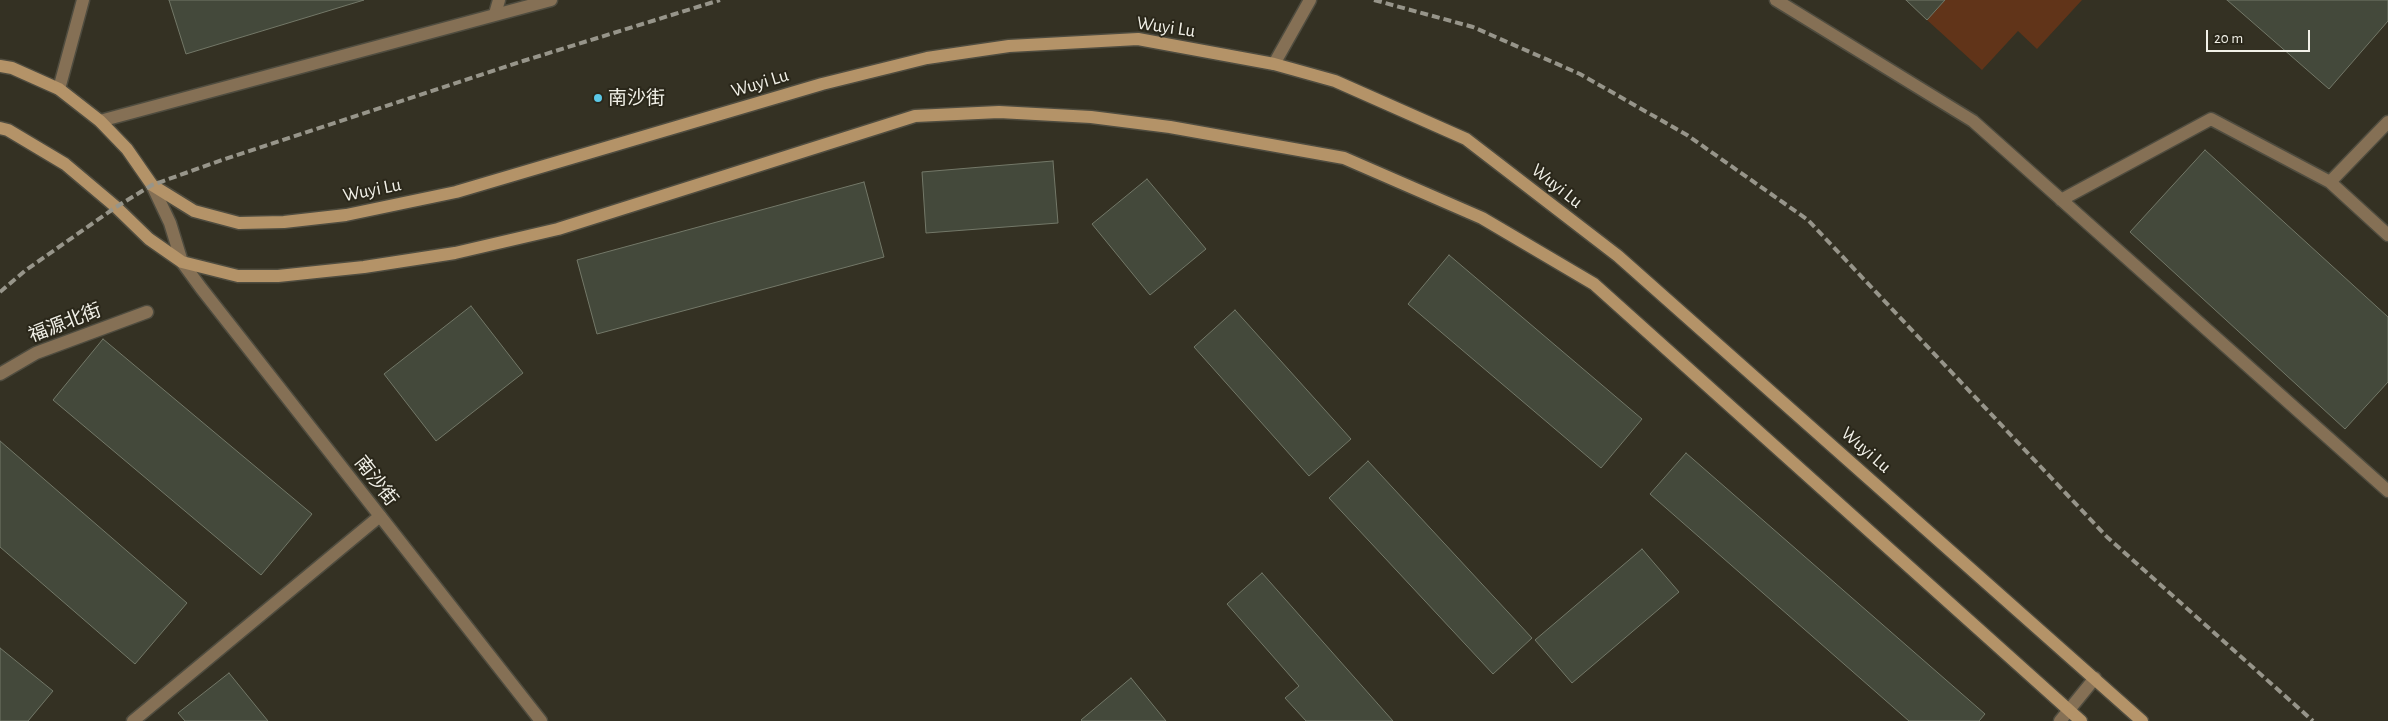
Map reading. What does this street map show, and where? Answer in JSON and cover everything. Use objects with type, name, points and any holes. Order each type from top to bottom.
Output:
[{"type":"main road","name":"Wuyi Lu","points":[[0,66],[12,68],[59,90],[100,121],[127,149],[152,185],[194,211],[239,223],[284,222],[346,215],[456,192],[822,84],[927,58],[1009,46],[1138,39],[1274,64],[1335,81],[1466,140],[1618,256],[2142,721]]},
{"type":"main road","points":[[0,128],[8,130],[65,164],[116,207],[149,239],[182,262],[238,276],[278,276],[364,267],[455,253],[558,229],[915,116],[999,112],[1091,117],[1170,127],[1344,158],[1482,218],[1594,284],[2082,721]]},
{"type":"street","points":[[59,90],[83,0]]},
{"type":"street","points":[[495,14],[499,0]]},
{"type":"street","points":[[100,121],[551,0]]},
{"type":"street","points":[[1274,64],[1310,0]]},
{"type":"street","points":[[1776,0],[1973,121],[2388,491]]},
{"type":"street","points":[[2062,200],[2211,119],[2330,182],[2388,235]]},
{"type":"street","points":[[2330,182],[2388,122]]},
{"type":"street","points":[[152,185],[170,223],[182,262]]},
{"type":"street","name":"南沙街","points":[[182,262],[542,721]]},
{"type":"street","name":"福源北街","points":[[0,374],[36,353],[147,312]]},
{"type":"street","points":[[133,721],[380,516]]},
{"type":"street","points":[[2060,721],[2094,678]]},
{"type":"shaded area","points":[[1945,0],[2082,0],[2037,49],[2018,31],[1982,70],[1927,20]]},
{"type":"building","points":[[169,0],[364,0],[186,54]]},
{"type":"building","points":[[1906,0],[1945,0],[1927,20]]},
{"type":"building","points":[[2227,0],[2388,0],[2388,21],[2329,89]]},
{"type":"building","points":[[2205,150],[2388,317],[2388,382],[2345,429],[2130,232]]},
{"type":"building","points":[[1053,161],[1058,223],[926,233],[922,172]]},
{"type":"building","points":[[1147,179],[1206,249],[1150,295],[1092,224]]},
{"type":"building","points":[[864,182],[884,257],[597,334],[577,260]]},
{"type":"building","points":[[1449,255],[1642,419],[1601,468],[1408,304]]},
{"type":"building","points":[[471,306],[523,373],[436,441],[384,374]]},
{"type":"building","points":[[1235,310],[1351,439],[1309,476],[1194,347]]},
{"type":"building","points":[[103,339],[312,514],[261,575],[53,400]]},
{"type":"building","points":[[0,441],[187,603],[135,664],[0,547]]},
{"type":"building","points":[[1686,453],[1985,714],[1979,721],[1909,721],[1650,494]]},
{"type":"building","points":[[1368,461],[1532,638],[1493,674],[1329,498]]},
{"type":"building","points":[[1642,549],[1679,592],[1572,683],[1535,640]]},
{"type":"building","points":[[1262,573],[1393,721],[1306,721],[1285,698],[1299,686],[1227,604]]},
{"type":"building","points":[[0,648],[53,691],[28,721],[0,721]]},
{"type":"building","points":[[229,673],[268,721],[185,721],[178,713]]},
{"type":"building","points":[[1131,678],[1166,721],[1081,720]]},
{"type":"railway","points":[[0,292],[26,270],[116,207],[152,185],[222,160],[523,61],[720,0]]},
{"type":"railway","points":[[1374,0],[1473,27],[1580,74],[1687,135],[1808,220],[2107,537],[2313,721]]},
{"type":"place","name":"南沙街","points":[[598,98]]}]
